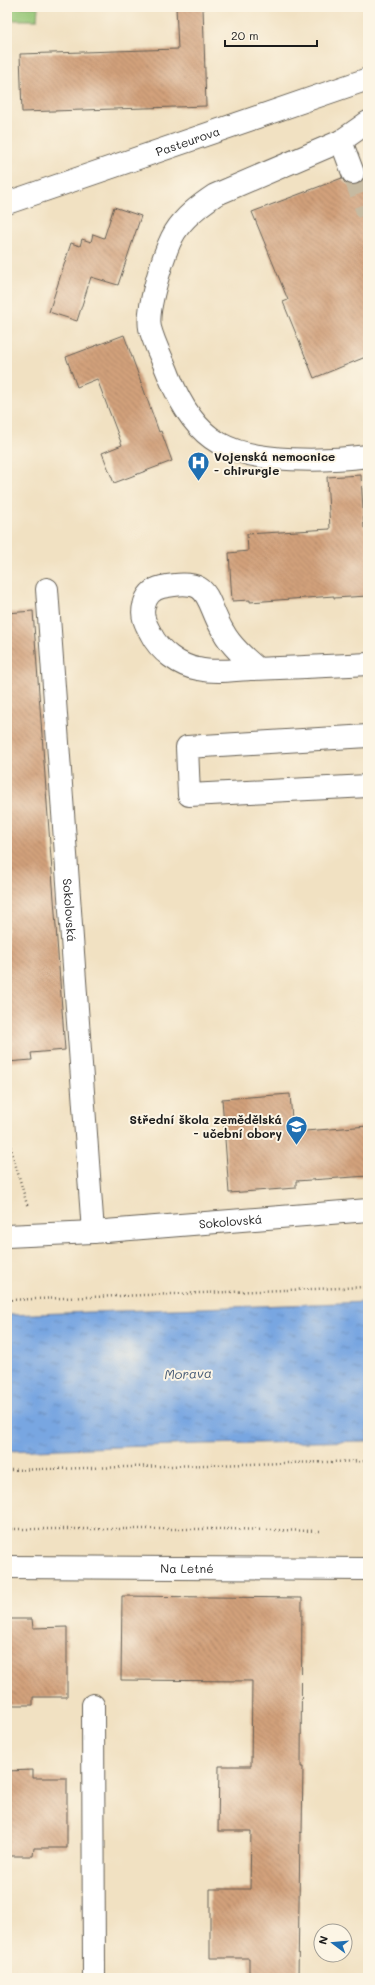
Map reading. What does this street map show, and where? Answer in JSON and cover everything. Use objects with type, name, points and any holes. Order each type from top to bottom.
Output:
[{"type":"street","name":"Pasteurova","points":[[7,203],[368,79]]},
{"type":"street","points":[[368,122],[341,142],[215,195],[198,207],[175,231],[168,247],[149,313],[150,327],[172,382],[184,406],[199,427],[220,444],[232,450],[279,458],[354,458],[368,456]]},
{"type":"street","points":[[341,142],[353,174]]},
{"type":"street","points":[[258,669],[240,653],[222,631],[209,598],[202,590],[196,587],[184,585],[161,587],[153,591],[147,597],[143,617],[154,640],[173,658],[184,665],[203,670],[258,669],[368,664]]},
{"type":"street","name":"Sokolovská","points":[[47,589],[93,1232]]},
{"type":"street","points":[[368,736],[187,746],[189,795],[368,786]]},
{"type":"street","name":"Sokolovská","points":[[7,1236],[93,1232],[368,1210]]},
{"type":"street","name":"Na Letné","points":[[7,1567],[368,1569]]},
{"type":"street","points":[[93,1705],[94,1978]]},
{"type":"path","points":[[7,1135],[29,1212]]},
{"type":"path","points":[[7,1300],[368,1287]]},
{"type":"path","points":[[7,1470],[368,1461]]},
{"type":"path","points":[[7,1529],[320,1531]]},
{"type":"green space","points":[[7,7],[38,7],[37,20],[7,20]]},
{"type":"water","name":"Morava","points":[[368,1302],[368,1441],[201,1444],[7,1451],[7,1315]]},
{"type":"building","points":[[176,7],[203,7],[206,106],[22,112],[20,54],[178,49]]},
{"type":"building","points":[[368,168],[368,356],[314,378],[283,302],[288,300],[252,212],[342,178],[345,183],[358,185],[363,181],[365,169]]},
{"type":"building","points":[[114,207],[141,216],[118,285],[91,277],[77,321],[49,312],[71,243],[80,246],[82,239],[91,242],[93,234],[104,238]]},
{"type":"building","points":[[124,335],[159,432],[161,431],[172,461],[114,483],[102,453],[122,445],[97,379],[77,387],[66,357]]},
{"type":"building","points":[[361,475],[364,528],[368,528],[368,596],[334,598],[334,596],[250,602],[250,600],[232,601],[229,553],[248,551],[247,534],[330,529],[327,477]]},
{"type":"building","points":[[33,611],[65,1050],[31,1053],[32,1060],[7,1062],[7,613]]},
{"type":"building","name":"Střední škola zemědělská - učební obory","points":[[290,1094],[293,1132],[368,1126],[368,1176],[296,1181],[296,1188],[229,1193],[222,1099]]},
{"type":"building","points":[[122,1596],[302,1598],[301,1767],[303,1767],[302,1833],[300,1832],[298,1978],[249,1978],[249,1958],[210,1958],[210,1889],[250,1889],[251,1831],[218,1831],[219,1766],[251,1766],[252,1681],[121,1680]]},
{"type":"building","points":[[7,1619],[32,1619],[33,1628],[67,1627],[67,1697],[33,1697],[33,1705],[7,1705]]},
{"type":"building","points":[[33,1770],[33,1778],[67,1778],[67,1848],[34,1848],[33,1856],[7,1856],[7,1771]]},
{"type":"tunnel","points":[[353,173],[368,214]]},
{"type":"place","name":"Vojenská nemocnice - chirurgie","points":[[199,482]]},
{"type":"place","name":"Střední škola zemědělská - učební obory","points":[[297,1146]]}]
